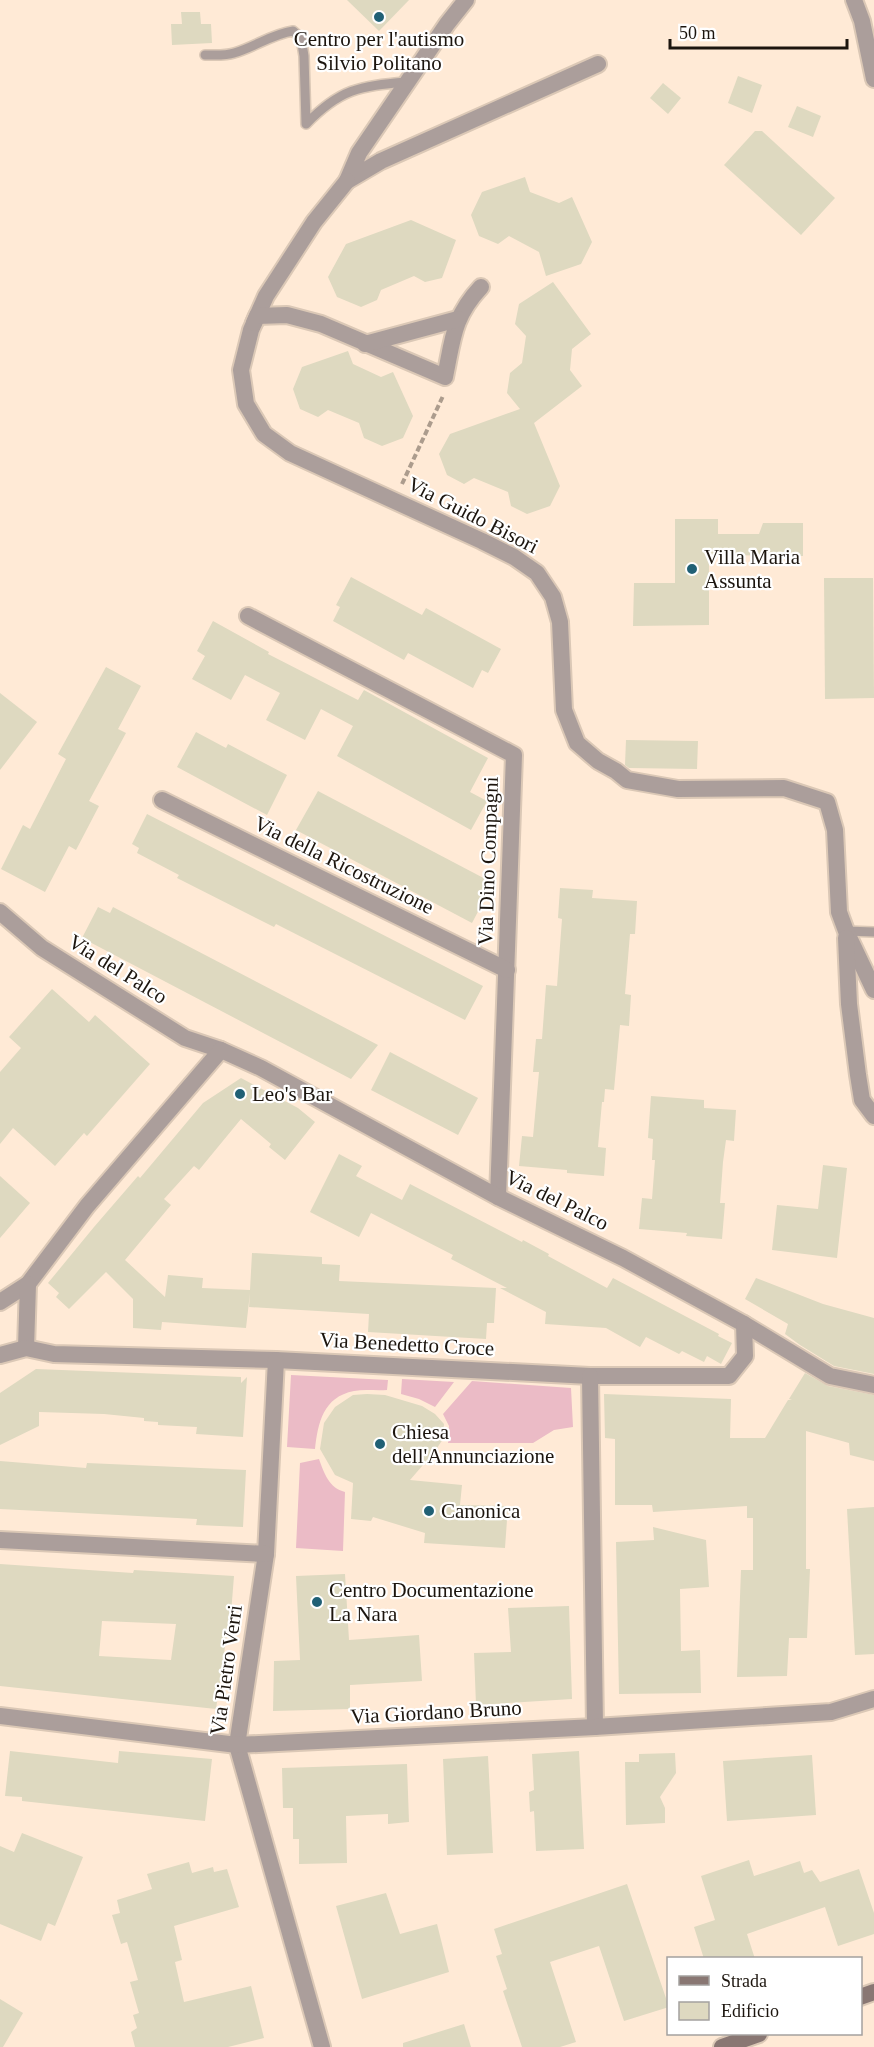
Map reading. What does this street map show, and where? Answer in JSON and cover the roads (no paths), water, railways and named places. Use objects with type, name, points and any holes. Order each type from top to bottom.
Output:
[{"type":"main road","points":[[722,2047],[756,2035]]},
{"type":"street","name":"Via Guido Bisori","points":[[466,0],[447,24],[359,153],[347,182],[314,222],[266,296],[251,330],[241,370],[246,404],[264,434],[290,453],[482,541],[514,557],[537,573],[553,597],[560,622],[564,710],[577,743],[598,761],[627,780],[678,789],[784,788],[827,802],[835,830],[839,912],[874,990]]},
{"type":"street","points":[[854,0],[862,21],[874,79]]},
{"type":"street","name":"Via Guido Bisori","points":[[347,182],[381,161],[598,64]]},
{"type":"street","points":[[251,330],[257,316],[287,315],[321,324],[364,344],[445,376],[458,319],[468,301],[481,287]]},
{"type":"street","points":[[364,344],[458,319]]},
{"type":"street","name":"Via Dino Compagni","points":[[248,616],[514,755],[498,1197]]},
{"type":"street","name":"Via della Ricostruzione","points":[[162,800],[507,970]]},
{"type":"street","name":"Via del Palco","points":[[0,912],[42,948],[185,1038],[221,1050],[261,1068],[498,1197],[623,1258],[744,1324],[830,1376],[874,1385]]},
{"type":"street","name":"Via Guido Bisori","points":[[846,931],[849,1005],[858,1075],[862,1100],[874,1116]]},
{"type":"street","points":[[0,1302],[28,1284],[87,1206],[221,1050]]},
{"type":"street","points":[[0,1355],[26,1348],[28,1284]]},
{"type":"street","name":"Via Benedetto Croce","points":[[26,1348],[54,1354],[276,1360],[590,1377],[729,1376],[745,1356],[744,1324]]},
{"type":"street","name":"Via Pietro Verri","points":[[276,1360],[266,1554],[237,1744],[322,2047]]},
{"type":"street","points":[[590,1377],[595,1727]]},
{"type":"street","points":[[0,1540],[266,1554]]},
{"type":"street","name":"Via Giordano Bruno","points":[[0,1716],[237,1744],[595,1727],[831,1712],[874,1699]]},
{"type":"lane","points":[[205,55],[231,54],[280,33],[293,31],[302,38],[306,124],[321,108],[344,92],[372,85],[407,82]]},
{"type":"lane","points":[[846,931],[874,932]]},
{"type":"place","name":"Centro per l'autismo Silvio Politano","points":[[379,17]]},
{"type":"place","name":"Villa Maria Assunta","points":[[692,569]]},
{"type":"place","name":"Leo's Bar","points":[[240,1094]]},
{"type":"place","name":"Chiesa dell'Annunciazione","points":[[380,1444]]},
{"type":"place","name":"Canonica","points":[[429,1511]]},
{"type":"place","name":"Centro Documentazione La Nara","points":[[317,1602]]}]
